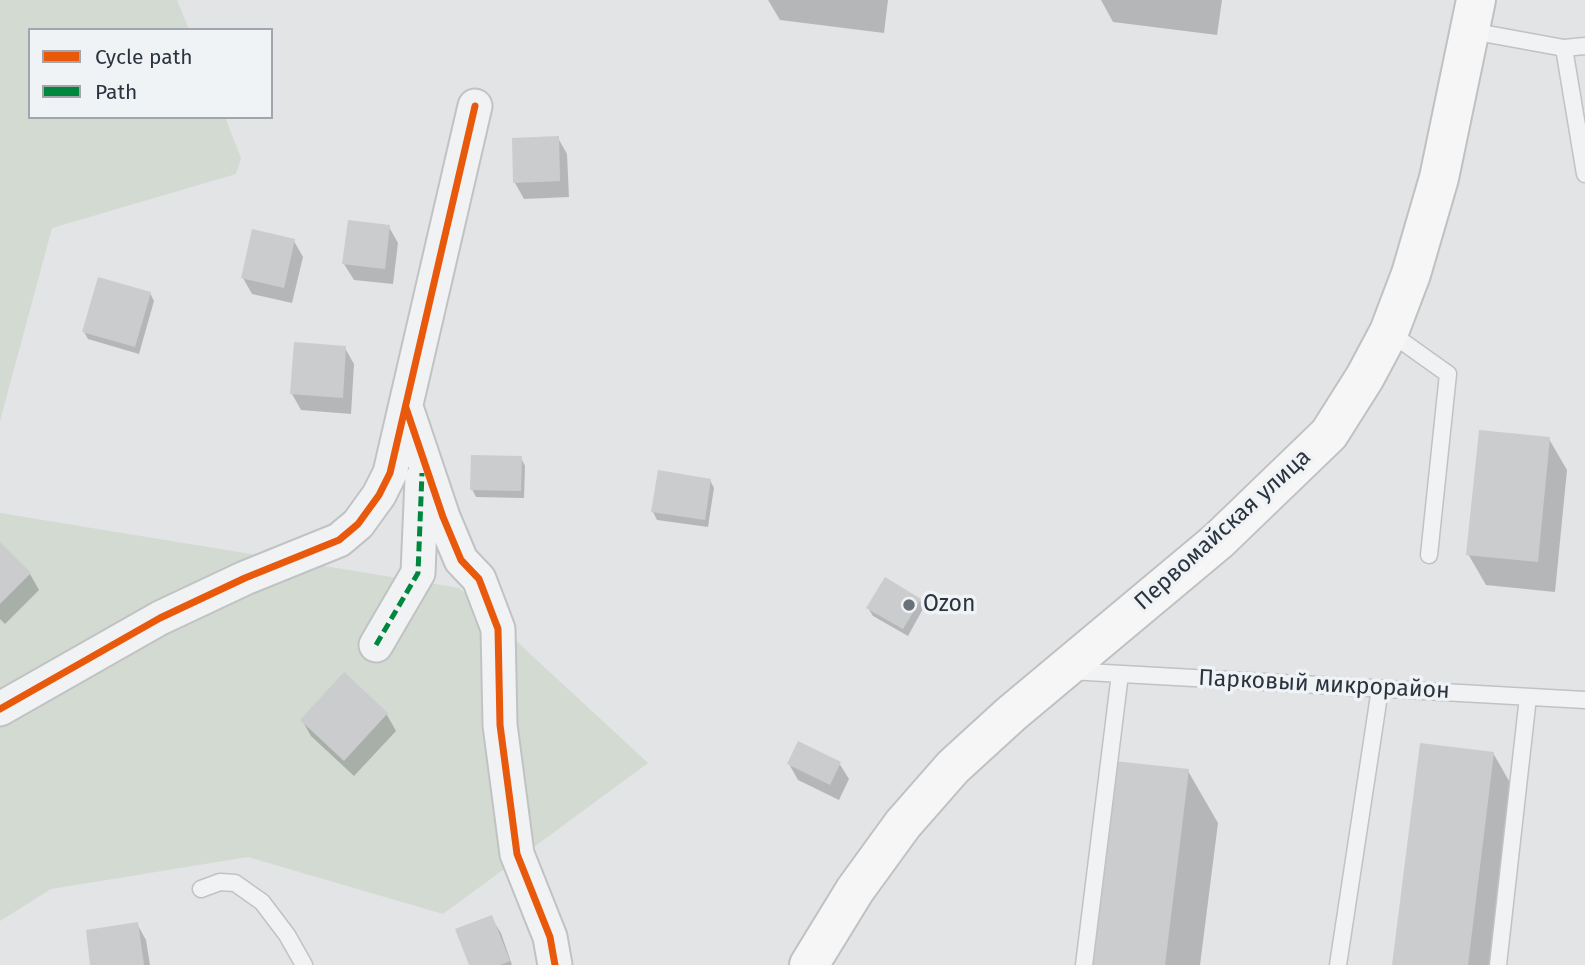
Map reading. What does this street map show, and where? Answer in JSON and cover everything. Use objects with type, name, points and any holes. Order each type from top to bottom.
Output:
[{"type":"main road","name":"Первомайская улица","points":[[809,965],[855,890],[903,824],[953,767],[1063,670],[1218,541],[1329,434],[1365,377],[1389,332],[1411,274],[1439,178],[1473,15]]},
{"type":"street","points":[[0,709],[160,618],[245,578],[339,540],[358,524],[379,495],[390,473],[475,106]]},
{"type":"street","points":[[405,405],[423,463],[461,560],[479,579],[498,629],[500,725],[517,854],[550,937],[555,965]]},
{"type":"street","points":[[376,645],[418,573],[423,463]]},
{"type":"lane","points":[[1473,15],[1564,48],[1585,46]]},
{"type":"lane","points":[[1564,48],[1585,174]]},
{"type":"lane","points":[[1389,332],[1448,374],[1429,555]]},
{"type":"lane","name":"Парковый микрорайон","points":[[1063,670],[1585,700]]},
{"type":"lane","points":[[1084,965],[1120,674]]},
{"type":"lane","points":[[1338,965],[1380,689]]},
{"type":"lane","points":[[1497,965],[1528,697]]},
{"type":"lane","points":[[201,889],[220,882],[235,883],[262,902],[287,935],[304,965]]},
{"type":"shaded area","points":[[0,0],[177,0],[188,28],[28,28],[28,119],[226,119],[241,158],[236,174],[52,228],[0,421]]},
{"type":"shaded area","points":[[0,513],[459,588],[648,763],[443,914],[248,857],[51,889],[0,921]]},
{"type":"building","points":[[559,136],[560,181],[513,183],[512,138]]},
{"type":"building","points":[[348,220],[390,225],[385,269],[342,264]]},
{"type":"building","points":[[252,229],[295,239],[284,288],[241,278]]},
{"type":"building","points":[[98,277],[151,292],[135,347],[82,332]]},
{"type":"building","points":[[294,342],[346,346],[343,398],[290,394]]},
{"type":"building","points":[[1479,430],[1550,437],[1538,562],[1466,555]]},
{"type":"building","points":[[471,455],[522,456],[521,491],[470,490]]},
{"type":"building","points":[[658,470],[711,479],[705,520],[651,512]]},
{"type":"building","points":[[0,542],[31,573],[0,604]]},
{"type":"building","points":[[885,577],[921,599],[903,629],[866,608]]},
{"type":"building","points":[[344,672],[388,713],[344,761],[300,720]]},
{"type":"building","points":[[798,741],[841,762],[830,785],[787,764]]},
{"type":"building","points":[[1420,743],[1494,752],[1468,965],[1392,965]]},
{"type":"building","points":[[1114,761],[1189,769],[1165,965],[1089,965]]},
{"type":"building","points":[[492,915],[510,961],[500,965],[469,965],[455,929]]},
{"type":"building","points":[[138,922],[144,965],[90,965],[86,930]]},
{"type":"marked path","points":[[376,645],[418,573],[422,473]]},
{"type":"cycle path","points":[[0,709],[160,618],[245,578],[339,540],[358,524],[379,495],[390,473],[475,106]]},
{"type":"cycle path","points":[[406,408],[443,517],[461,560],[479,579],[498,629],[500,725],[517,854],[550,937],[555,965]]},
{"type":"place","name":"Ozon","points":[[909,605]]}]
